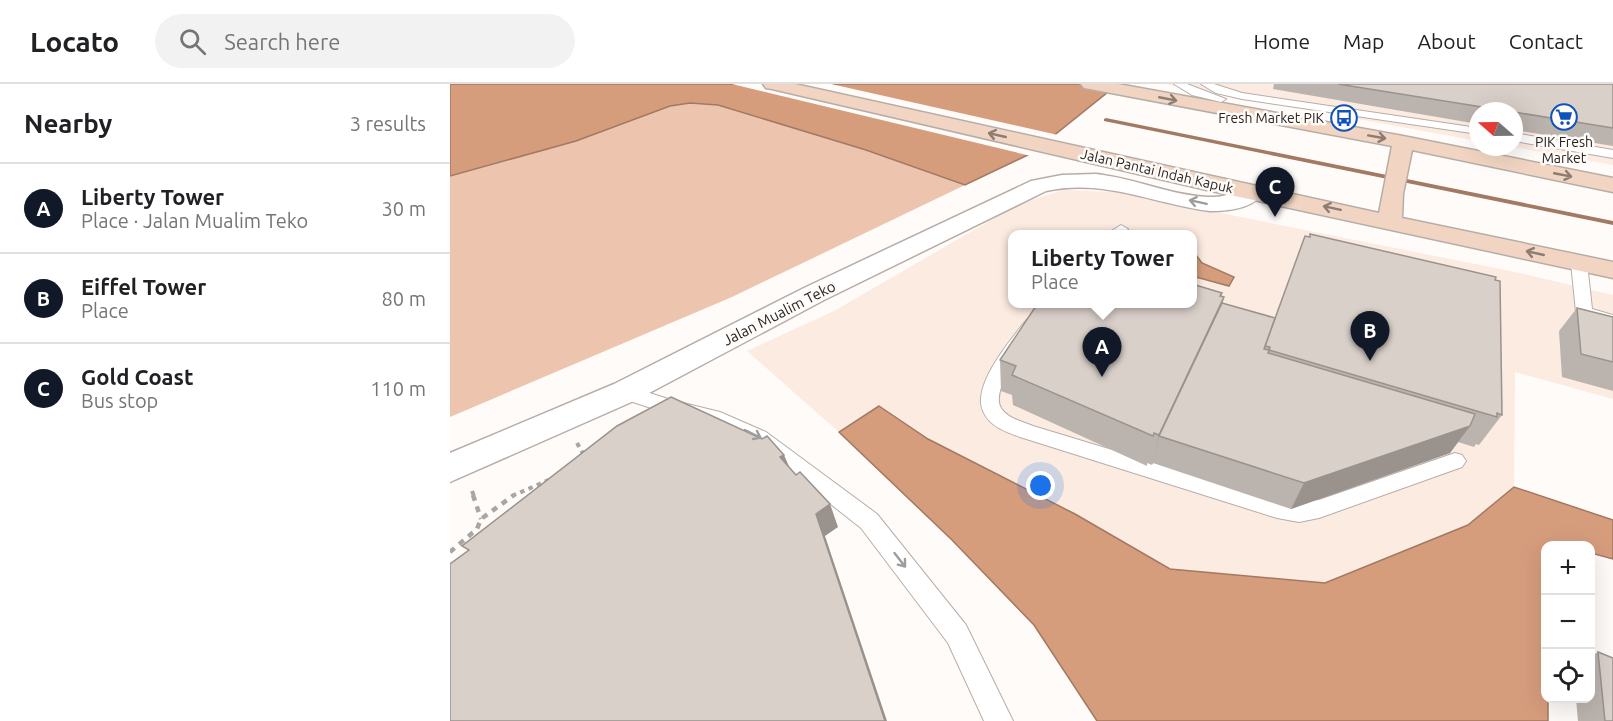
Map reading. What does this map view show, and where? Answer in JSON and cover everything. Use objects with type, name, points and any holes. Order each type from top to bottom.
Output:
[{"type":"main road","name":"Jalan Pantai Indah Kapuk","points":[[772,84],[1054,148],[1122,174],[1253,192],[1613,270]]},
{"type":"main road","points":[[1090,84],[1245,108],[1281,120],[1402,149],[1613,185]]},
{"type":"main road","points":[[1390,220],[1392,194],[1402,149]]},
{"type":"street","name":"Jalan Mualim Teko","points":[[450,468],[625,392],[814,294],[1039,186],[1061,180],[1122,174]]},
{"type":"lane","points":[[1179,84],[1196,93],[1244,105],[1253,110],[1245,108],[1220,91],[1206,84]]},
{"type":"lane","points":[[1245,108],[1469,130]]},
{"type":"lane","points":[[1523,139],[1613,154]]},
{"type":"lane","points":[[1579,263],[1584,312],[1613,320]]},
{"type":"lane","points":[[1044,308],[994,378],[988,398],[991,410],[1004,422],[1027,432],[1277,509],[1299,512],[1319,509],[1455,461]]},
{"type":"lane","points":[[625,392],[669,407],[713,417],[759,437],[869,521],[957,634],[999,721]]},
{"type":"path","points":[[450,552],[477,529],[481,519],[514,495],[557,476]]},
{"type":"shaded area","points":[[450,84],[1118,84],[1032,153],[965,185],[866,150],[718,105],[690,103],[670,106],[576,141],[450,176]]},
{"type":"shaded area","points":[[1165,84],[1613,84],[1613,165],[1523,149],[1523,102],[1469,102],[1469,139]]},
{"type":"shaded area","points":[[690,103],[718,105],[866,150],[965,185],[732,297],[450,417],[450,176],[576,141],[670,106]]},
{"type":"shaded area","points":[[1063,190],[1116,192],[1515,272],[1613,295],[1613,399],[1515,372],[1514,487],[1468,525],[1325,583],[1170,569],[1075,514],[928,439],[879,406],[839,432],[747,351],[834,311],[1019,204]]},
{"type":"shaded area","points":[[1197,256],[1202,263],[1234,277],[1229,286],[1197,277]]},
{"type":"shaded area","points":[[879,406],[928,439],[1075,514],[1170,569],[1325,583],[1468,525],[1514,487],[1613,520],[1613,559],[1595,554],[1595,541],[1541,541],[1541,703],[1548,703],[1548,721],[1097,721],[1034,625],[952,540],[839,432]]},
{"type":"pier","points":[[732,84],[831,84],[1058,135],[1031,156]]},
{"type":"building","points":[[1338,84],[1613,84],[1613,128],[1523,113],[1523,102],[1469,102],[1469,105]]},
{"type":"building","points":[[1310,234],[1496,277],[1495,280],[1500,281],[1502,415],[1497,413],[1497,417],[1269,350],[1270,347],[1265,346],[1305,236],[1310,237]]},
{"type":"building","points":[[1197,286],[1222,293],[1220,296],[1224,297],[1159,435],[1154,433],[1153,436],[1012,375],[1016,366],[1000,360],[1035,308],[1197,308]]},
{"type":"building","points":[[1222,303],[1275,318],[1264,349],[1269,350],[1268,353],[1475,414],[1470,426],[1304,483],[1159,436]]},
{"type":"building","points":[[1577,308],[1613,317],[1613,362],[1581,354]]},
{"type":"building","points":[[671,397],[762,439],[767,436],[784,455],[780,457],[796,475],[800,472],[830,504],[816,514],[885,721],[450,721],[450,564],[469,550],[462,546],[617,426]]},
{"type":"building","points":[[1598,652],[1613,658],[1613,721],[1605,721]]},
{"type":"waterway","points":[[1106,120],[1613,223]]},
{"type":"place","name":"PIK Fresh Market","points":[[1564,117]]},
{"type":"place","name":"Fresh Market PIK","points":[[1344,118]]},
{"type":"place","name":"Gold Coast","points":[[1275,217]]},
{"type":"place","name":"Eiffel Tower","points":[[1370,361]]},
{"type":"place","name":"Liberty Tower","points":[[1102,377]]}]
